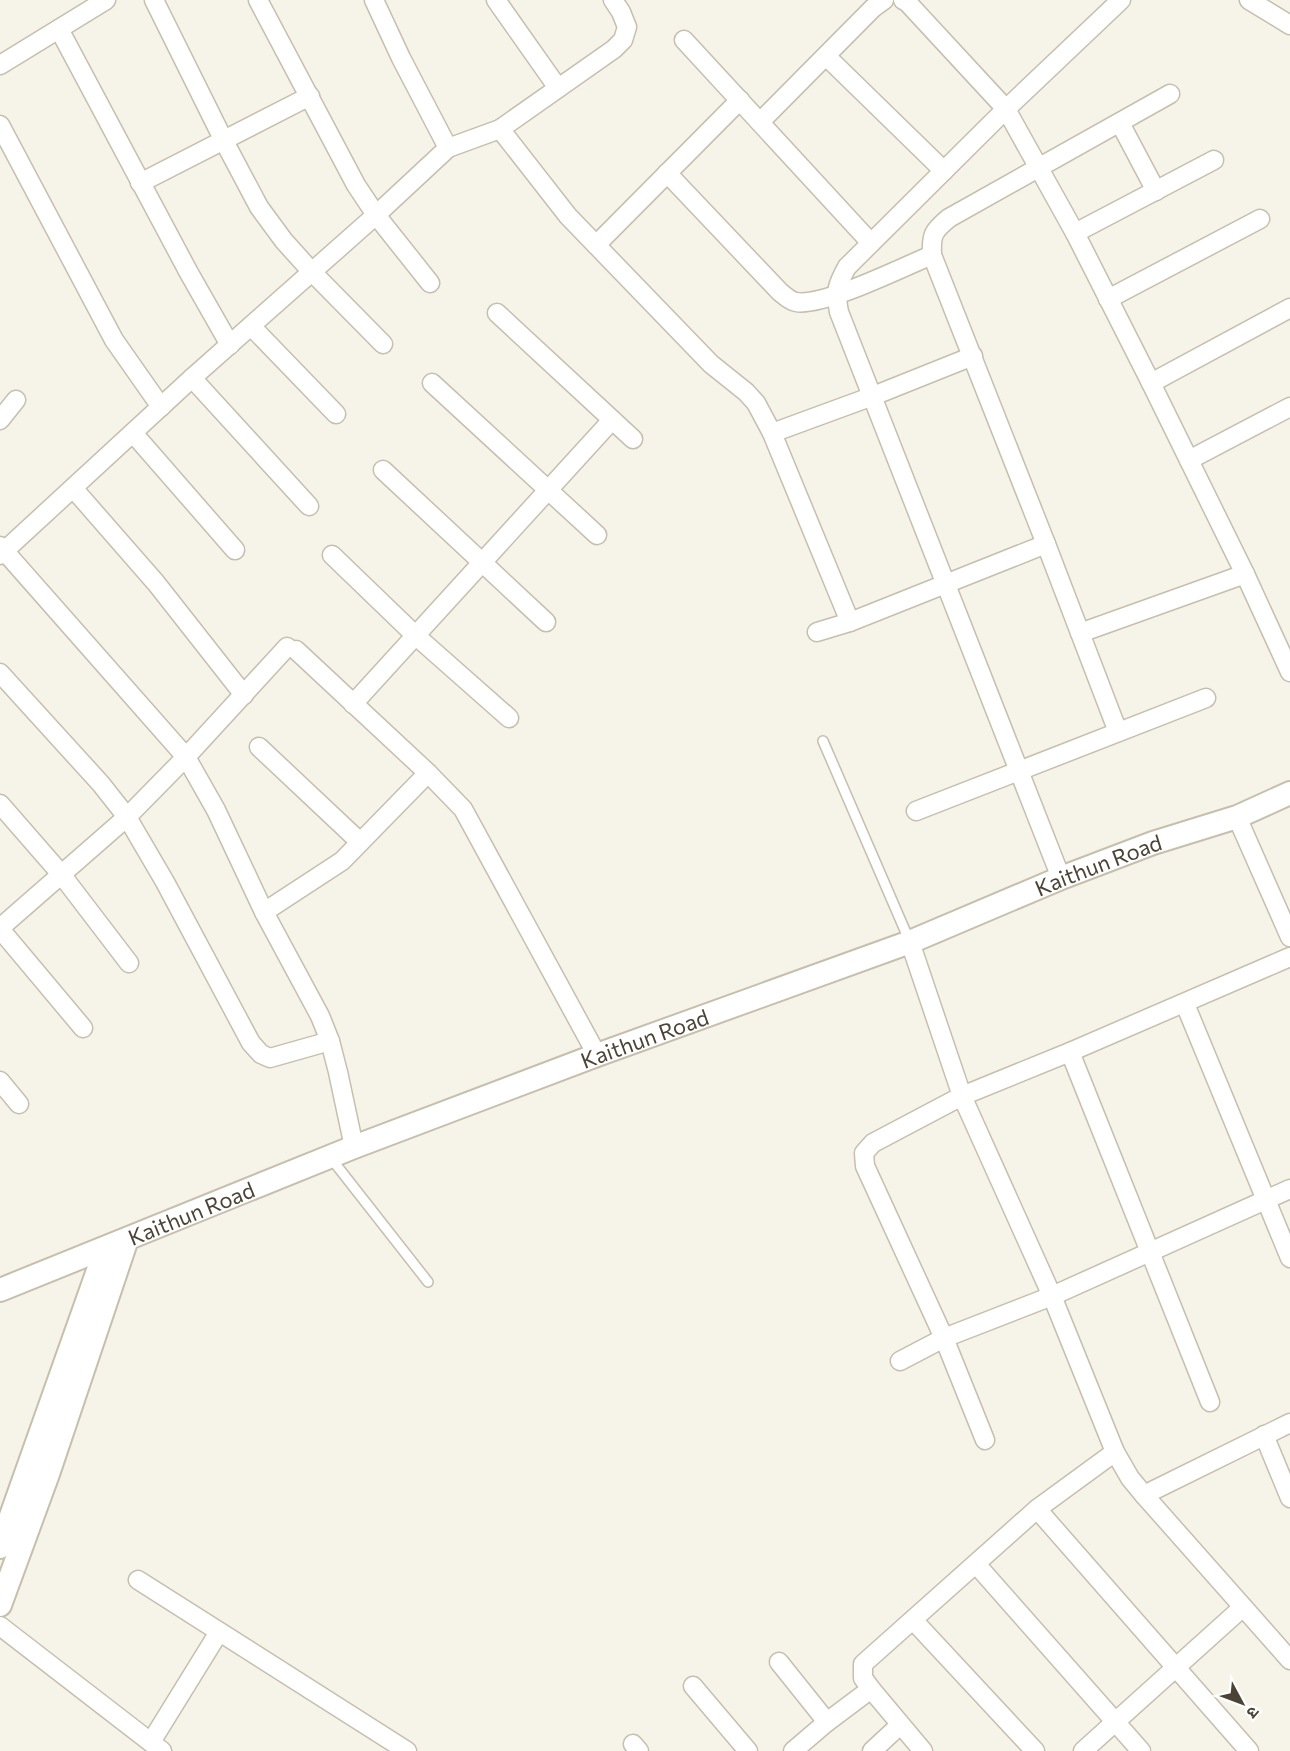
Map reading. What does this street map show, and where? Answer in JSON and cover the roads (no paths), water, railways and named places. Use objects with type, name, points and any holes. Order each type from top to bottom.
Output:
[{"type":"street","points":[[0,65],[59,29],[76,8],[106,0]]},
{"type":"street","points":[[154,0],[259,207],[284,241],[312,272],[383,344]]},
{"type":"street","points":[[258,0],[356,185],[376,215],[430,283]]},
{"type":"street","points":[[374,0],[448,148]]},
{"type":"street","points":[[496,0],[558,88]]},
{"type":"street","points":[[354,1147],[330,1041],[320,1016],[264,912],[216,810],[186,757],[2,550],[448,148],[500,129],[614,49],[623,40],[627,27],[613,0]]},
{"type":"street","points":[[760,122],[873,8],[884,0]]},
{"type":"street","points":[[903,0],[1006,109],[1075,233],[1245,574],[1284,641],[1290,672]]},
{"type":"street","points":[[1061,878],[839,312],[836,296],[838,283],[848,267],[871,243],[1006,109],[1122,0]]},
{"type":"street","points":[[1249,0],[1290,25]]},
{"type":"street","points":[[59,29],[140,183],[230,345]]},
{"type":"street","points":[[684,40],[871,243]]},
{"type":"street","points":[[826,56],[944,171]]},
{"type":"street","points":[[1118,732],[932,255],[932,241],[935,229],[949,218],[1170,94]]},
{"type":"street","points":[[140,183],[310,96]]},
{"type":"street","points":[[596,245],[740,100]]},
{"type":"street","points":[[1120,123],[1156,191]]},
{"type":"street","points":[[0,125],[114,340],[161,407]]},
{"type":"street","points":[[500,129],[568,216],[711,364],[756,403],[772,433],[850,622]]},
{"type":"street","points":[[1075,233],[1214,160]]},
{"type":"street","points":[[668,173],[780,292],[793,302],[807,303],[836,296],[932,255]]},
{"type":"street","points":[[1108,299],[1260,219]]},
{"type":"street","points":[[1151,383],[1290,308]]},
{"type":"street","points":[[497,313],[633,439]]},
{"type":"street","points":[[251,326],[336,414]]},
{"type":"street","points":[[772,433],[973,356]]},
{"type":"street","points":[[192,378],[309,506]]},
{"type":"street","points":[[432,383],[597,535]]},
{"type":"street","points":[[0,420],[16,400]]},
{"type":"street","points":[[1189,460],[1290,407]]},
{"type":"street","points":[[353,704],[612,420]]},
{"type":"street","points":[[133,434],[235,550]]},
{"type":"street","points":[[383,470],[546,622]]},
{"type":"street","points":[[73,488],[156,583],[244,695]]},
{"type":"street","points":[[817,632],[850,622],[1046,544]]},
{"type":"street","points":[[332,555],[416,635],[509,718]]},
{"type":"street","points":[[1080,633],[1245,574]]},
{"type":"street","points":[[83,1028],[0,928],[127,817],[244,695],[292,649],[428,773],[463,809],[597,1055]]},
{"type":"street","points":[[0,673],[101,784],[127,817],[251,1044],[261,1054],[270,1058],[330,1041]]},
{"type":"street","points":[[916,811],[1206,698]]},
{"type":"street","points":[[259,747],[360,842]]},
{"type":"street","points":[[264,912],[342,861],[428,773]]},
{"type":"street","name":"Kaithun Road","points":[[0,1290],[354,1147],[597,1055],[910,942],[1061,878],[1153,843],[1237,817],[1290,794]]},
{"type":"street","points":[[0,804],[61,874],[129,963]]},
{"type":"street","points":[[1237,817],[1290,937]]},
{"type":"street","points":[[910,942],[962,1096],[1052,1296],[1115,1452],[1130,1478],[1144,1495],[1290,1660]]},
{"type":"street","points":[[985,1440],[944,1338],[865,1167],[864,1153],[873,1143],[962,1096],[1185,1004],[1290,957]]},
{"type":"street","points":[[1185,1004],[1290,1258]]},
{"type":"street","points":[[1070,1052],[1210,1402]]},
{"type":"street","points":[[0,1082],[19,1104]]},
{"type":"street","points":[[900,1361],[944,1338],[1052,1296],[1290,1189]]},
{"type":"street","points":[[0,1605],[48,1474],[127,1239]]},
{"type":"street","points":[[0,1547],[106,1248]]},
{"type":"street","points":[[1144,1495],[1290,1423]]},
{"type":"street","points":[[1264,1435],[1290,1498]]},
{"type":"street","points":[[923,1751],[863,1678],[863,1664],[1037,1509],[1115,1452]]},
{"type":"street","points":[[1037,1509],[1248,1751]]},
{"type":"street","points":[[976,1564],[1141,1751]]},
{"type":"street","points":[[138,1580],[407,1751]]},
{"type":"street","points":[[1083,1751],[1243,1607]]},
{"type":"street","points":[[913,1620],[1035,1751]]},
{"type":"street","points":[[0,1626],[157,1747],[219,1632]]},
{"type":"street","points":[[779,1662],[827,1722]]},
{"type":"street","points":[[693,1686],[748,1751]]},
{"type":"street","points":[[793,1751],[871,1689]]},
{"type":"street","points":[[872,1751],[900,1725]]},
{"type":"lane","points":[[823,741],[910,942]]},
{"type":"lane","points":[[330,1157],[428,1282]]}]
